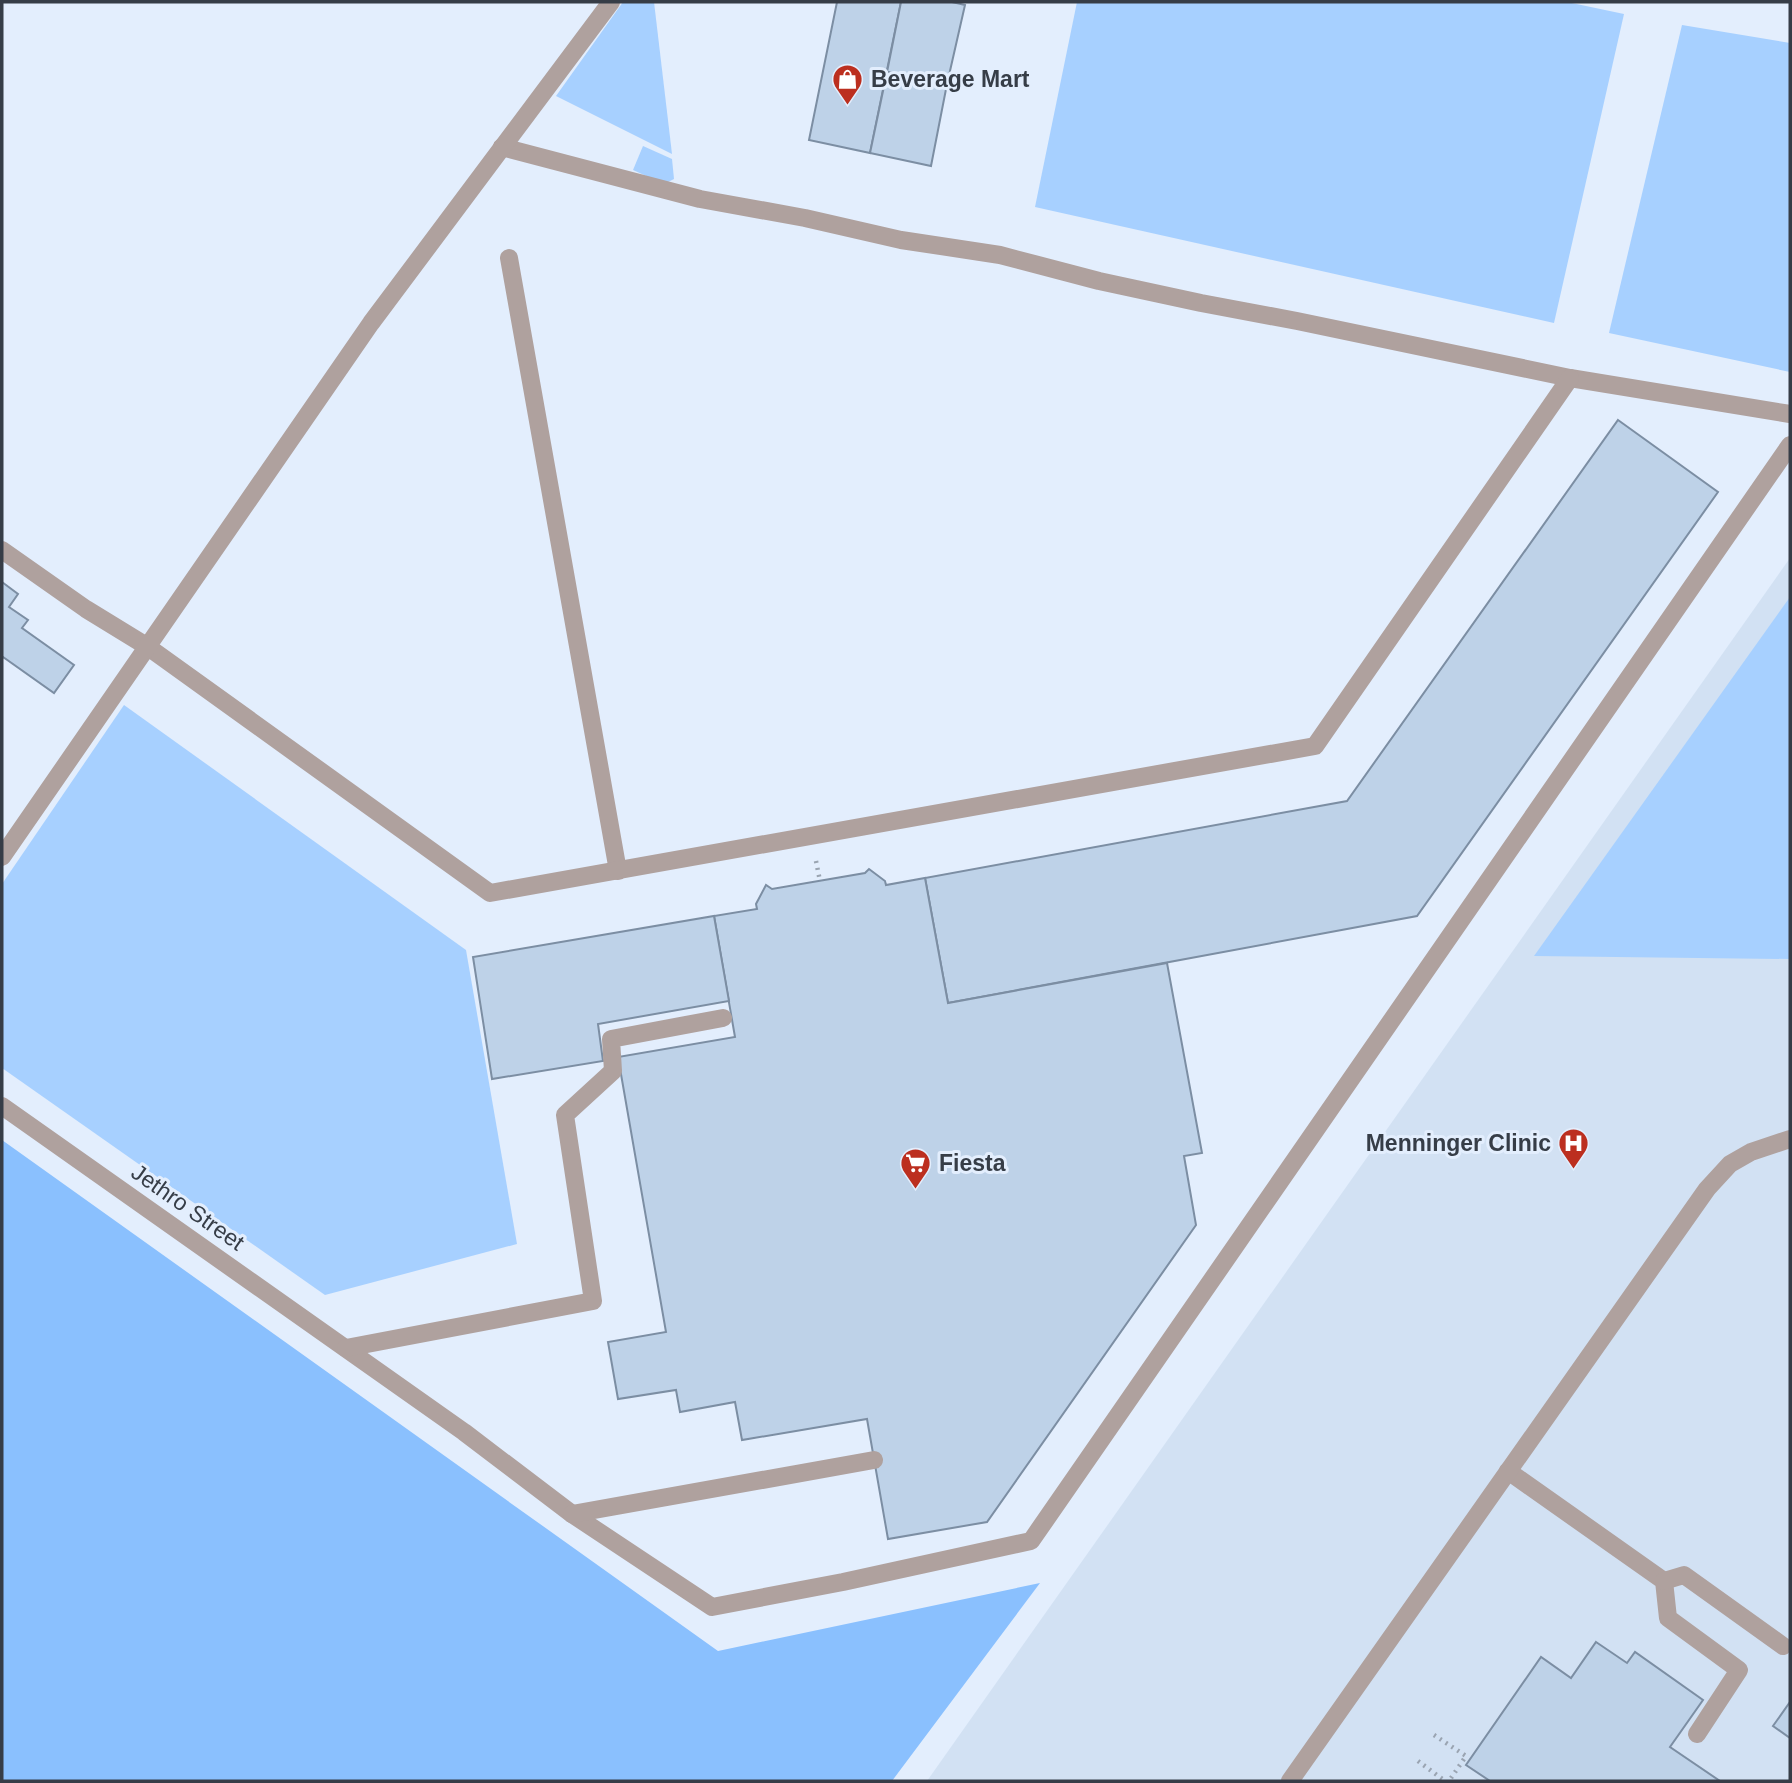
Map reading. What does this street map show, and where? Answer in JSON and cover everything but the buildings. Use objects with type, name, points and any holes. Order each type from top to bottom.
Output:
[{"type":"street","points":[[2,857],[371,323],[611,2]]},
{"type":"street","points":[[502,147],[700,200],[805,218],[901,240],[999,255],[1099,281],[1201,303],[1570,378],[1790,414]]},
{"type":"street","points":[[509,258],[618,871]]},
{"type":"street","points":[[2,550],[86,609],[148,647],[489,893],[1315,746],[1570,378]]},
{"type":"street","name":"Jethro Street","points":[[2,1106],[464,1432],[572,1514],[712,1607],[1031,1541],[1790,445]]},
{"type":"street","points":[[346,1348],[593,1301],[565,1115],[613,1071],[611,1039],[723,1018]]},
{"type":"street","points":[[1290,1781],[1707,1189],[1730,1164],[1751,1152],[1790,1139]]},
{"type":"street","points":[[572,1514],[874,1460]]},
{"type":"street","points":[[1508,1471],[1664,1581],[1668,1618],[1739,1670],[1697,1734]]},
{"type":"street","points":[[1664,1581],[1684,1575],[1783,1646]]},
{"type":"path","points":[[1418,1761],[1447,1781],[1466,1756],[1434,1735]]},
{"type":"shaded area","points":[[623,2],[654,2],[672,154],[556,96]]},
{"type":"shaded area","points":[[1077,2],[1567,2],[1624,14],[1554,323],[1035,207]]},
{"type":"shaded area","points":[[1682,25],[1790,43],[1790,372],[1609,333]]},
{"type":"shaded area","points":[[643,146],[672,159],[674,179],[664,184],[633,170]]},
{"type":"shaded area","name":"Menninger Clinic","points":[[1790,558],[1790,1781],[927,1781]]},
{"type":"shaded area","points":[[1790,597],[1790,959],[1534,956]]},
{"type":"shaded area","points":[[124,705],[466,950],[517,1244],[325,1295],[2,1068],[2,884]]},
{"type":"shaded area","points":[[2,1140],[718,1651],[1040,1583],[892,1781],[2,1781]]},
{"type":"place","name":"Beverage Mart","points":[[848,106]]},
{"type":"place","name":"Menninger Clinic","points":[[1574,1170]]},
{"type":"place","name":"Fiesta","points":[[916,1190]]}]
